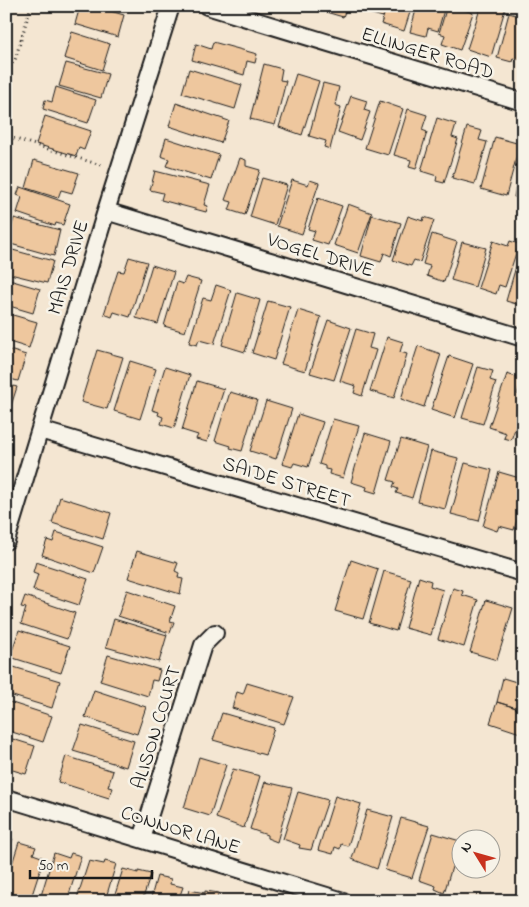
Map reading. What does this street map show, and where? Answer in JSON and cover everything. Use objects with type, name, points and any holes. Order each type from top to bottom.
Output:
[{"type":"street","name":"MAIS DRIVE","points":[[6,541],[106,211],[171,6]]},
{"type":"street","name":"ELLINGER ROAD","points":[[207,6],[523,102]]},
{"type":"street","name":"VOGEL DRIVE","points":[[106,211],[523,338]]},
{"type":"street","name":"SAIDE STREET","points":[[40,430],[523,573]]},
{"type":"street","name":"ALISON COURT","points":[[142,839],[203,645],[216,633]]},
{"type":"street","name":"CONNOR LANE","points":[[6,798],[343,901]]},
{"type":"path","points":[[6,71],[15,60],[31,6]]},
{"type":"path","points":[[9,137],[119,170]]},
{"type":"building","points":[[74,6],[93,6],[124,15],[118,37],[75,24],[79,10],[73,8]]},
{"type":"building","points":[[328,6],[347,6],[343,17],[326,12]]},
{"type":"building","points":[[354,6],[386,6],[383,17],[354,9]]},
{"type":"building","points":[[387,6],[412,6],[404,31],[381,24]]},
{"type":"building","points":[[417,6],[445,6],[438,31],[428,28],[426,36],[410,32]]},
{"type":"building","points":[[447,6],[453,6],[473,13],[460,50],[442,44],[445,35],[439,33]]},
{"type":"building","points":[[481,6],[506,6],[491,57],[467,49]]},
{"type":"building","points":[[509,13],[523,17],[523,52],[521,60],[513,58],[512,62],[497,58]]},
{"type":"building","points":[[72,32],[110,44],[102,70],[64,58]]},
{"type":"building","points":[[213,42],[257,54],[255,63],[247,61],[244,75],[192,60],[196,44],[211,49]]},
{"type":"building","points":[[66,63],[108,74],[101,98],[59,86]]},
{"type":"building","points":[[264,64],[282,69],[280,80],[286,81],[275,125],[250,119]]},
{"type":"building","points":[[189,69],[242,85],[235,109],[182,93]]},
{"type":"building","points":[[296,74],[319,81],[302,135],[279,127]]},
{"type":"building","points":[[323,83],[339,87],[335,105],[341,107],[330,149],[324,147],[326,141],[309,136]]},
{"type":"building","points":[[56,87],[96,100],[88,123],[43,109],[45,100],[52,102]]},
{"type":"building","points":[[351,96],[367,101],[364,110],[370,112],[360,140],[338,132]]},
{"type":"building","points":[[380,101],[403,109],[388,155],[365,148]]},
{"type":"building","points":[[176,103],[229,121],[221,143],[169,126]]},
{"type":"building","points":[[408,109],[427,115],[422,130],[427,132],[416,169],[409,167],[411,160],[394,155]]},
{"type":"building","points":[[45,116],[91,131],[84,150],[79,148],[76,156],[36,144]]},
{"type":"building","points":[[437,118],[456,124],[452,137],[458,139],[444,183],[436,181],[437,176],[421,171]]},
{"type":"building","points":[[467,127],[482,131],[479,140],[487,142],[475,184],[452,178]]},
{"type":"building","points":[[495,137],[520,144],[506,196],[481,189]]},
{"type":"building","points":[[166,138],[219,155],[211,180],[166,166],[169,159],[161,156]]},
{"type":"building","points":[[523,146],[523,199],[514,197]]},
{"type":"building","points":[[240,158],[246,160],[246,166],[260,170],[245,215],[229,210],[232,202],[225,200]]},
{"type":"building","points":[[34,160],[79,173],[72,193],[61,190],[58,198],[26,188]]},
{"type":"building","points":[[155,171],[210,185],[204,205],[208,206],[206,212],[161,200],[163,193],[150,190]]},
{"type":"building","points":[[262,178],[287,185],[275,225],[250,217]]},
{"type":"building","points":[[292,180],[308,185],[310,180],[319,183],[302,234],[277,226]]},
{"type":"building","points":[[20,187],[70,204],[63,225],[56,223],[55,226],[17,213],[22,197],[17,195]]},
{"type":"building","points":[[318,198],[342,206],[328,245],[312,240],[315,231],[308,229]]},
{"type":"building","points":[[348,204],[372,213],[358,253],[334,245]]},
{"type":"building","points":[[372,215],[401,223],[391,256],[384,253],[381,262],[361,256]]},
{"type":"building","points":[[408,216],[423,221],[424,217],[434,220],[420,262],[414,260],[411,266],[393,260]]},
{"type":"building","points":[[14,218],[60,230],[54,256],[7,243]]},
{"type":"building","points":[[432,234],[457,242],[444,282],[427,276],[430,266],[423,264]]},
{"type":"building","points":[[493,241],[508,246],[510,241],[519,244],[505,287],[499,285],[496,294],[478,288]]},
{"type":"building","points":[[462,242],[486,248],[475,287],[451,280]]},
{"type":"building","points":[[9,249],[53,261],[47,283],[6,273]]},
{"type":"building","points":[[129,257],[147,262],[130,317],[114,312],[112,317],[104,314],[118,271],[124,272]]},
{"type":"building","points":[[517,263],[523,265],[523,306],[506,301]]},
{"type":"building","points":[[152,265],[174,272],[158,324],[136,318]]},
{"type":"building","points":[[186,277],[201,281],[185,332],[164,326],[177,282],[183,284]]},
{"type":"building","points":[[6,279],[40,289],[33,313],[6,305]]},
{"type":"building","points":[[216,285],[231,290],[214,344],[199,340],[197,345],[189,343],[203,298],[211,300]]},
{"type":"building","points":[[237,293],[260,300],[245,352],[222,345]]},
{"type":"building","points":[[268,301],[290,307],[274,360],[252,353]]},
{"type":"building","points":[[298,310],[321,317],[305,371],[281,364]]},
{"type":"building","points":[[6,313],[37,322],[29,348],[6,341]]},
{"type":"building","points":[[328,320],[351,328],[334,380],[310,373]]},
{"type":"building","points":[[356,329],[373,334],[369,348],[376,350],[362,396],[354,393],[356,386],[340,381]]},
{"type":"building","points":[[387,337],[403,342],[400,352],[407,354],[394,398],[370,391]]},
{"type":"building","points":[[418,346],[441,354],[424,407],[401,399]]},
{"type":"building","points":[[6,349],[26,355],[18,381],[6,378]]},
{"type":"building","points":[[97,350],[123,357],[107,409],[81,402]]},
{"type":"building","points":[[449,356],[473,364],[455,418],[431,410]]},
{"type":"building","points":[[130,361],[156,369],[140,419],[114,411]]},
{"type":"building","points":[[165,367],[190,375],[174,428],[161,424],[163,417],[158,415],[159,412],[152,410]]},
{"type":"building","points":[[478,367],[493,371],[490,380],[496,382],[483,424],[462,418]]},
{"type":"building","points":[[507,374],[522,379],[517,394],[523,396],[523,407],[511,440],[504,438],[506,433],[489,427]]},
{"type":"building","points":[[197,381],[224,389],[207,442],[196,439],[198,435],[182,430]]},
{"type":"building","points":[[6,384],[17,387],[8,415],[6,414]]},
{"type":"building","points":[[230,392],[257,400],[242,451],[215,441]]},
{"type":"building","points":[[266,401],[292,409],[276,459],[250,451]]},
{"type":"building","points":[[298,414],[323,422],[308,467],[294,463],[292,467],[282,464]]},
{"type":"building","points":[[333,419],[359,426],[343,478],[329,474],[330,470],[325,469],[325,466],[319,464]]},
{"type":"building","points":[[365,433],[391,441],[376,493],[366,490],[367,487],[351,482]]},
{"type":"building","points":[[401,439],[427,447],[412,498],[396,493],[398,489],[393,487],[395,482],[388,480]]},
{"type":"building","points":[[431,451],[458,458],[445,509],[418,502]]},
{"type":"building","points":[[465,463],[492,470],[479,521],[451,514]]},
{"type":"building","points":[[499,472],[523,479],[523,500],[514,530],[499,526],[497,531],[483,526]]},
{"type":"building","points":[[60,497],[111,513],[103,539],[52,523]]},
{"type":"building","points":[[56,532],[103,547],[94,573],[42,555],[47,540],[53,542]]},
{"type":"building","points":[[137,551],[178,563],[175,571],[179,573],[178,578],[183,579],[180,594],[128,578]]},
{"type":"building","points":[[351,560],[378,569],[363,619],[335,611]]},
{"type":"building","points":[[36,562],[88,579],[79,605],[33,590],[38,574],[33,572]]},
{"type":"building","points":[[384,571],[411,579],[396,631],[369,623]]},
{"type":"building","points":[[419,577],[431,581],[430,586],[443,590],[431,635],[405,628]]},
{"type":"building","points":[[453,588],[463,591],[462,595],[478,600],[464,647],[438,639]]},
{"type":"building","points":[[127,590],[175,606],[170,621],[174,622],[170,633],[118,616]]},
{"type":"building","points":[[25,596],[75,613],[67,639],[21,624],[26,608],[21,607]]},
{"type":"building","points":[[486,600],[513,608],[497,660],[470,652]]},
{"type":"building","points":[[114,619],[167,635],[159,662],[106,647]]},
{"type":"building","points":[[19,630],[70,646],[61,673],[10,657]]},
{"type":"building","points":[[108,655],[160,670],[157,681],[152,680],[148,696],[100,681]]},
{"type":"building","points":[[7,665],[60,681],[52,708],[6,694]]},
{"type":"building","points":[[503,678],[523,684],[523,710],[497,702]]},
{"type":"building","points":[[247,683],[294,697],[284,724],[232,708],[237,692],[243,694]]},
{"type":"building","points":[[94,690],[146,707],[137,734],[85,717]]},
{"type":"building","points":[[9,702],[52,716],[43,742],[6,730],[6,709]]},
{"type":"building","points":[[497,702],[523,710],[523,734],[490,723]]},
{"type":"building","points":[[222,713],[274,728],[265,755],[213,740]]},
{"type":"building","points":[[82,725],[134,741],[126,767],[73,751]]},
{"type":"building","points":[[6,737],[35,746],[26,774],[6,768]]},
{"type":"building","points":[[66,756],[113,771],[108,787],[113,788],[109,798],[58,782]]},
{"type":"building","points":[[199,757],[226,765],[210,816],[184,808]]},
{"type":"building","points":[[233,769],[260,776],[244,828],[216,818]]},
{"type":"building","points":[[265,782],[292,788],[277,842],[267,838],[267,835],[250,829]]},
{"type":"building","points":[[298,792],[328,800],[311,850],[299,848],[300,845],[283,839]]},
{"type":"building","points":[[335,796],[361,804],[348,846],[341,844],[340,849],[335,847],[333,854],[318,850]]},
{"type":"building","points":[[367,810],[393,817],[377,869],[352,859]]},
{"type":"building","points":[[401,818],[429,826],[412,878],[385,870]]},
{"type":"building","points":[[433,833],[452,839],[452,867],[444,893],[435,889],[436,886],[419,880]]},
{"type":"building","points":[[6,837],[13,839],[6,859]]},
{"type":"building","points":[[19,842],[36,847],[33,854],[44,858],[30,901],[6,895],[6,883]]},
{"type":"building","points":[[54,853],[69,858],[71,853],[81,856],[67,901],[46,901],[40,899]]},
{"type":"building","points":[[89,861],[104,864],[105,861],[116,864],[105,901],[76,901]]},
{"type":"building","points":[[123,869],[151,874],[142,901],[113,901]]},
{"type":"building","points":[[157,876],[171,879],[170,884],[183,887],[178,901],[150,901]]},
{"type":"building","points":[[189,890],[219,893],[217,901],[186,901]]}]
